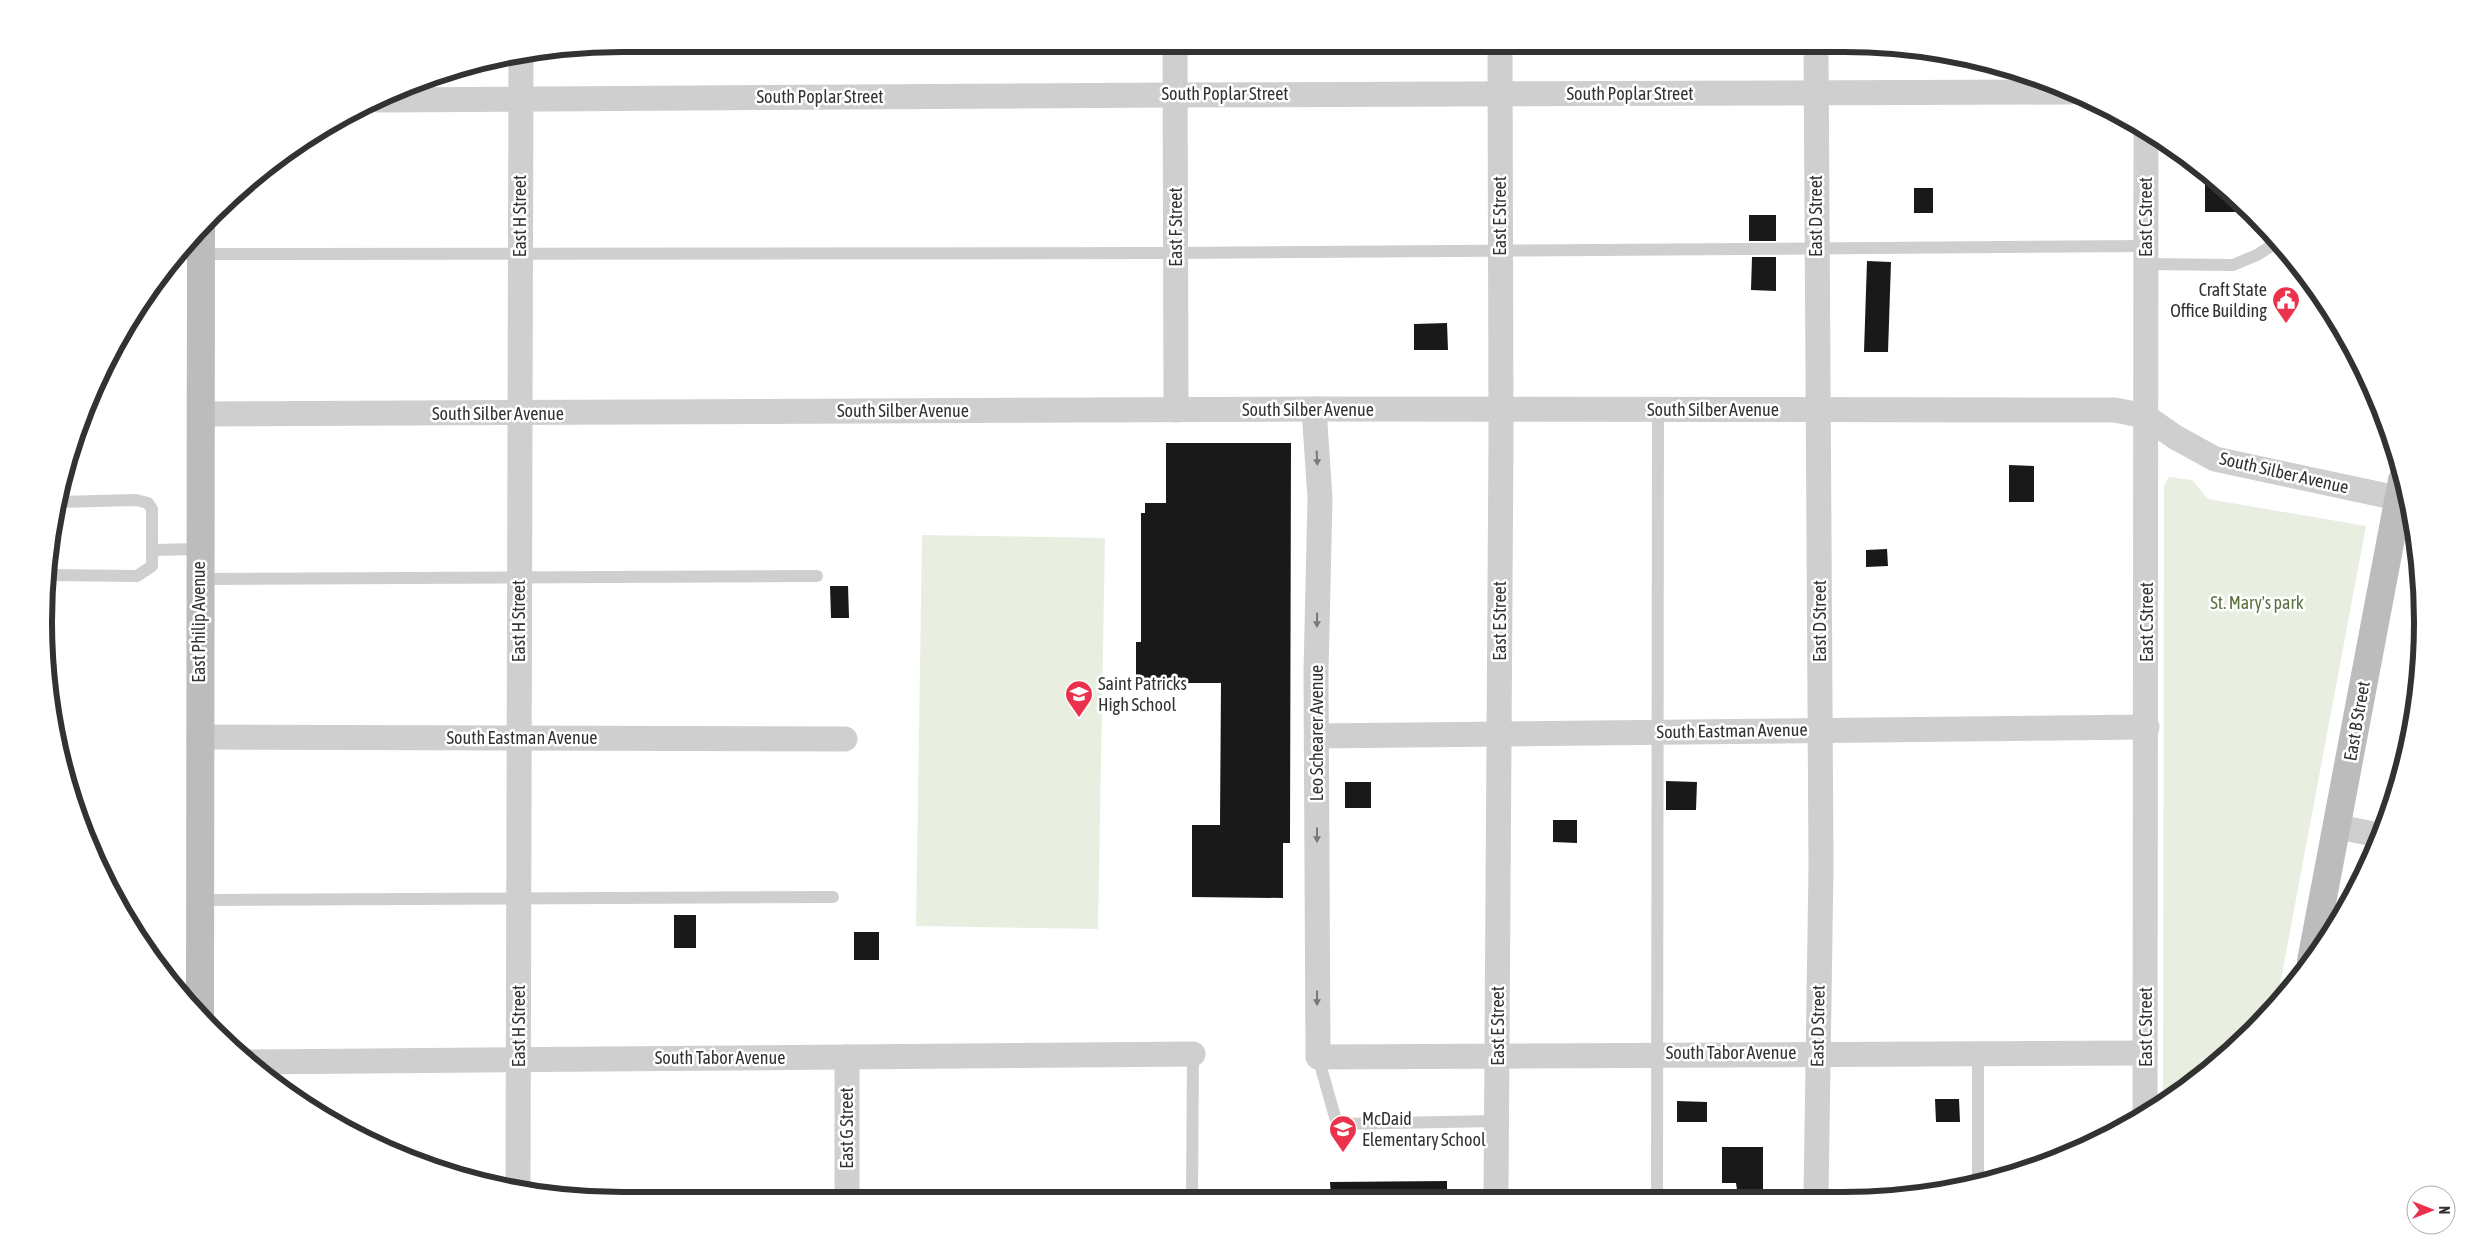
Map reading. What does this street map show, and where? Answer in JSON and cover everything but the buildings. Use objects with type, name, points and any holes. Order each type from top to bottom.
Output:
[{"type":"main road","name":"East Philip Avenue","points":[[200,1005],[199,549],[201,241]]},
{"type":"main road","name":"East B Street","points":[[2315,942],[2400,501]]},
{"type":"street","name":"East F Street","points":[[1175,52],[1176,410]]},
{"type":"street","name":"East E Street","points":[[1496,1192],[1500,734],[1500,52]]},
{"type":"street","name":"East D Street","points":[[1816,52],[1821,868],[1816,1192]]},
{"type":"street","name":"East H Street","points":[[518,1183],[521,61]]},
{"type":"street","name":"South Poplar Street","points":[[395,100],[1175,94],[2051,92]]},
{"type":"street","name":"East C Street","points":[[2145,1105],[2147,727],[2146,140]]},
{"type":"street","name":"South Silber Avenue","points":[[200,414],[1314,409],[2115,410],[2145,416],[2175,437],[2215,459],[2398,492]]},
{"type":"street","name":"Leo Schearer Avenue","points":[[1314,409],[1320,498],[1316,672],[1318,1057]]},
{"type":"street","name":"South Eastman Avenue","points":[[1317,736],[2147,727]]},
{"type":"street","name":"South Eastman Avenue","points":[[200,737],[845,739]]},
{"type":"street","points":[[2338,828],[2373,834]]},
{"type":"street","name":"South Tabor Avenue","points":[[1318,1057],[1817,1053],[2145,1053]]},
{"type":"street","name":"South Tabor Avenue","points":[[260,1062],[1193,1054]]},
{"type":"street","name":"East G Street","points":[[847,1057],[847,1192]]},
{"type":"lane","points":[[201,241],[520,254],[1176,253],[1816,248],[2146,255],[2233,264],[2257,255],[2271,246]]},
{"type":"lane","points":[[1657,1192],[1658,410]]},
{"type":"lane","points":[[55,575],[137,576],[152,566],[152,509],[148,503],[136,500],[65,502]]},
{"type":"lane","points":[[153,550],[199,549]]},
{"type":"lane","points":[[200,579],[818,576]]},
{"type":"lane","points":[[200,900],[833,897]]},
{"type":"lane","points":[[1978,1053],[1978,1176]]},
{"type":"lane","points":[[1192,1192],[1193,1054]]},
{"type":"lane","points":[[1318,1057],[1337,1124],[1497,1121]]},
{"type":"green space","name":"St. Mary's park","points":[[2169,477],[2192,480],[2208,499],[2366,526],[2279,989],[2247,1026],[2190,1075],[2163,1094],[2164,486]]},
{"type":"green space","points":[[922,535],[1105,538],[1098,929],[916,926]]},
{"type":"place","name":"Craft State Office Building","points":[[2286,324]]},
{"type":"place","name":"Saint Patricks High School","points":[[1079,718]]},
{"type":"place","name":"McDaid Elementary School","points":[[1343,1153]]}]
